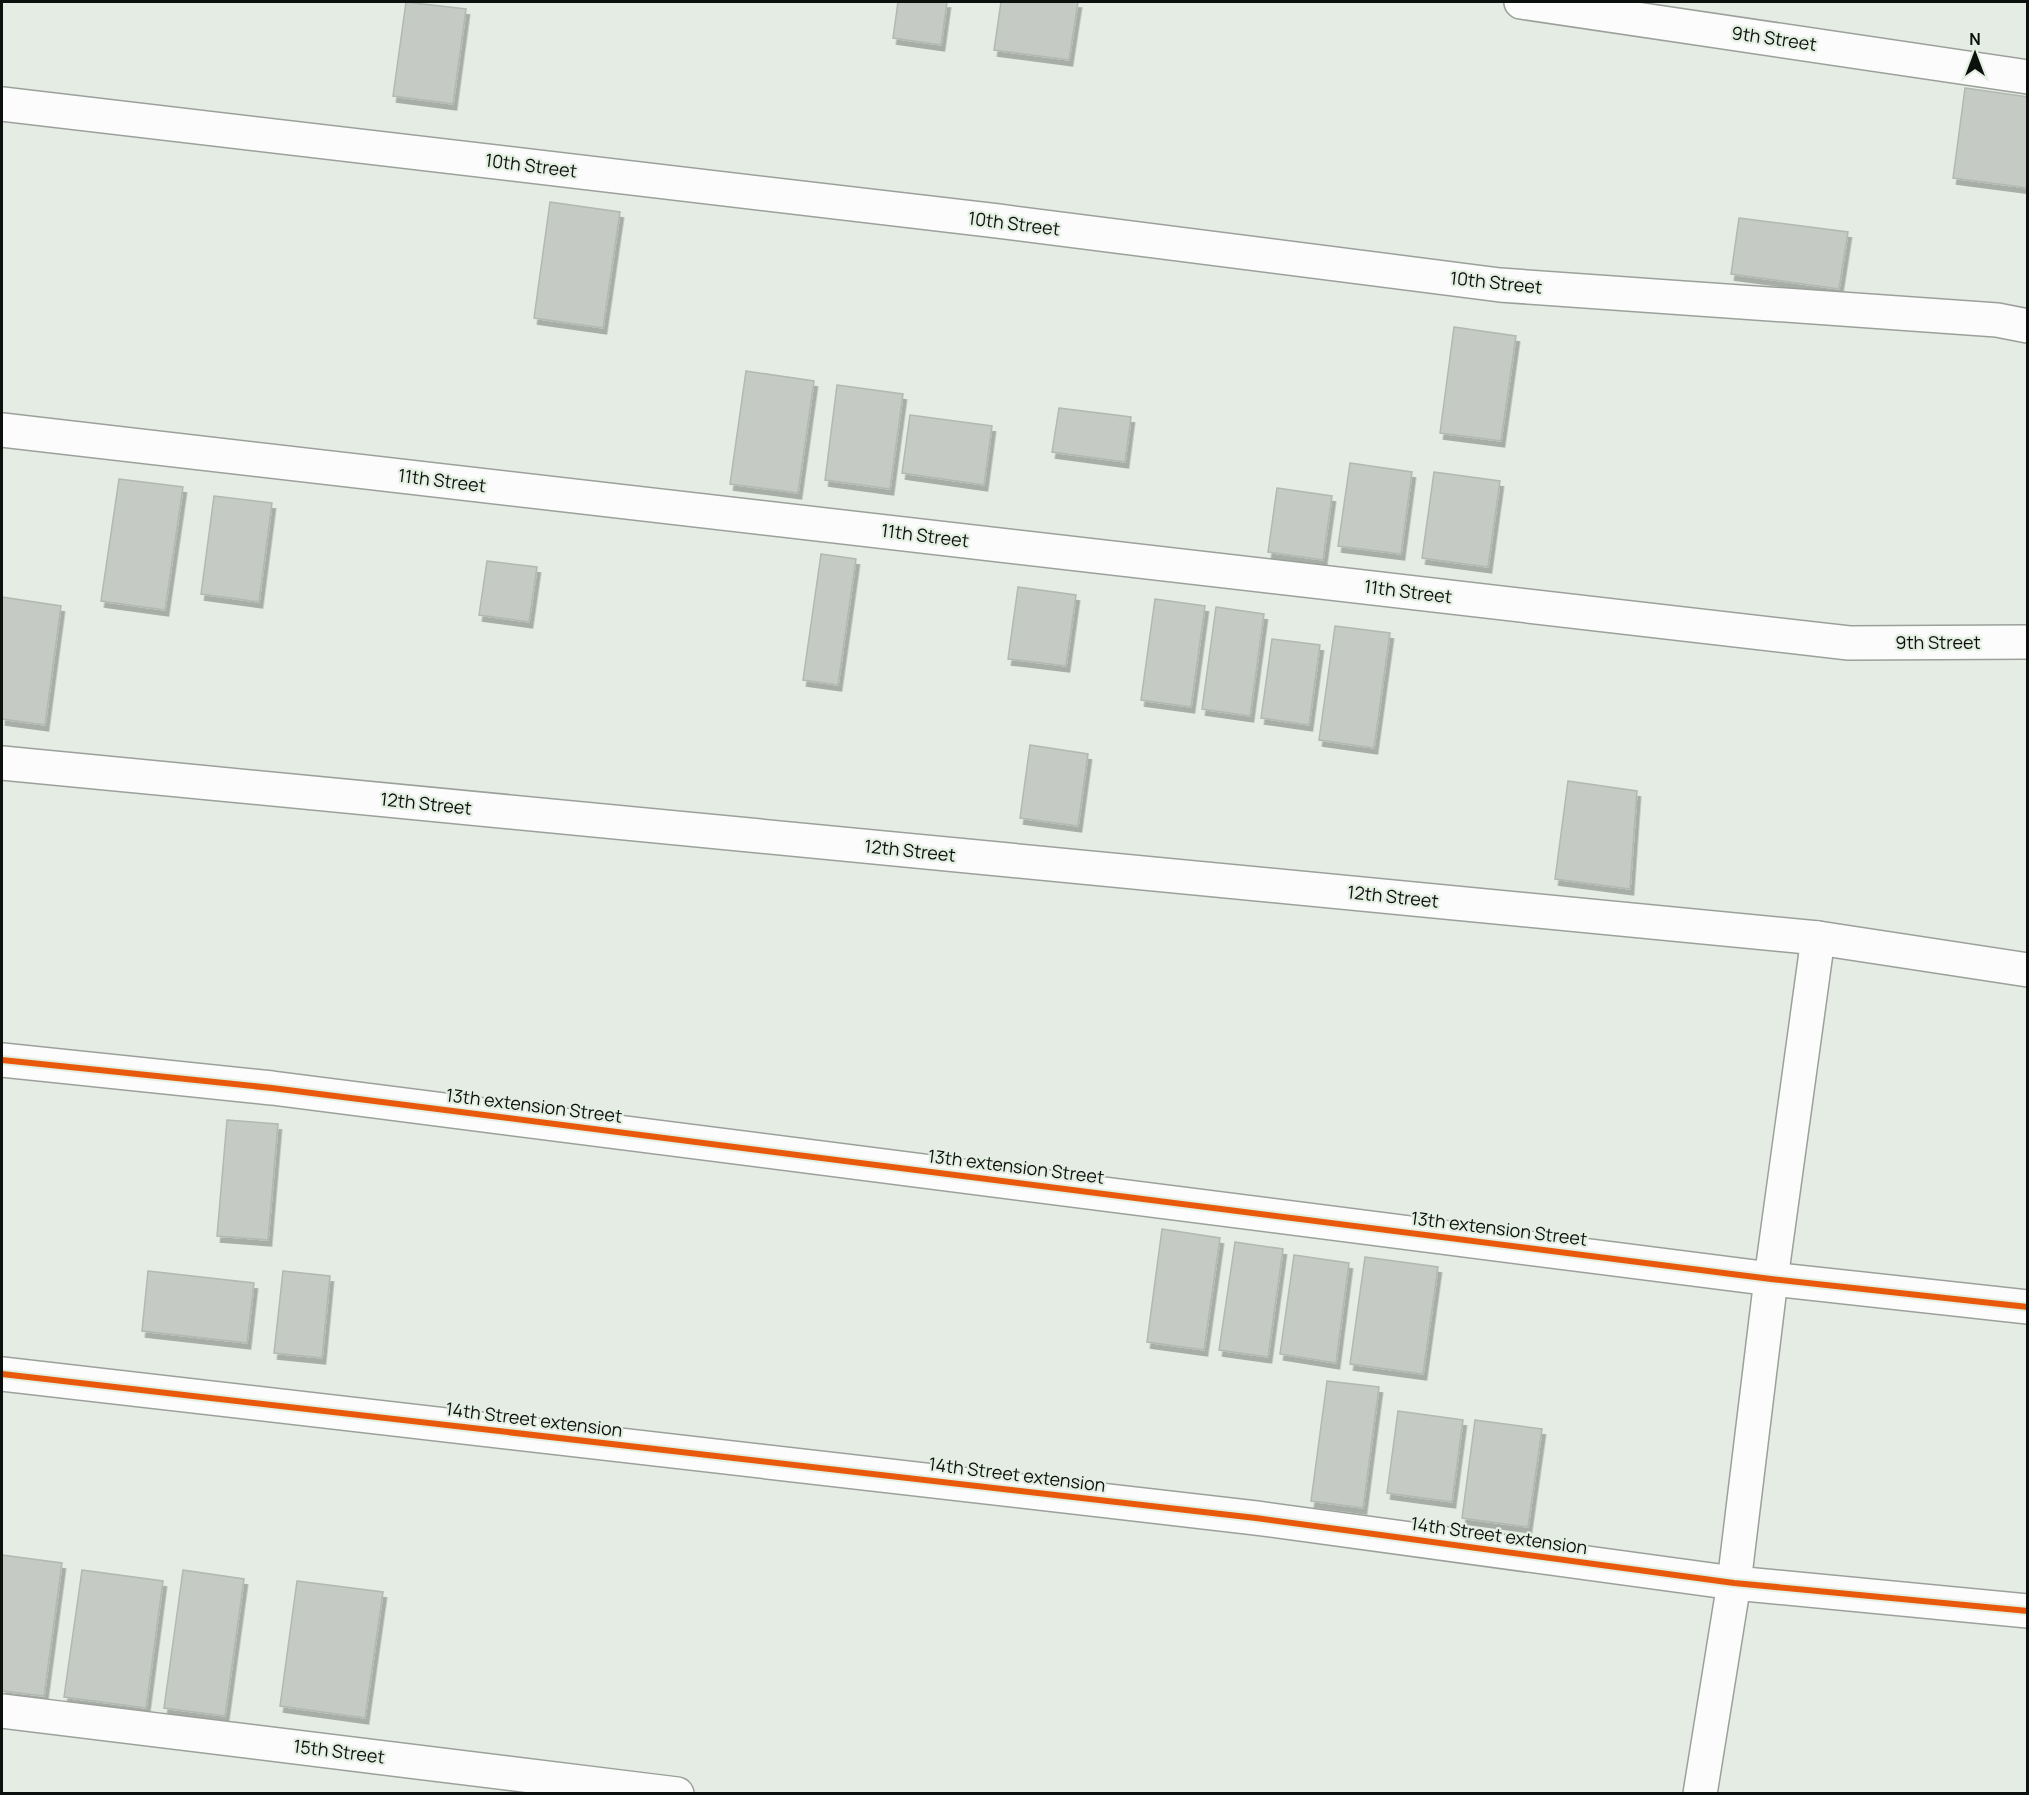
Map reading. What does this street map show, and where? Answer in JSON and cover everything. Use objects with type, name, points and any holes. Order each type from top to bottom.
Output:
[{"type":"street","name":"9th Street","points":[[1521,2],[2028,77]]},
{"type":"street","name":"10th Street","points":[[2,104],[998,221],[1500,285],[1997,320],[2028,327]]},
{"type":"street","name":"11th Street","points":[[2,430],[1849,643]]},
{"type":"street","name":"9th Street","points":[[1849,643],[2028,642]]},
{"type":"street","name":"12th Street","points":[[2,763],[1818,938],[2028,970]]},
{"type":"street","points":[[1700,1794],[1734,1583],[1771,1279],[1818,938]]},
{"type":"street","name":"13th extension Street","points":[[2,1060],[272,1088],[1771,1279],[2028,1307]]},
{"type":"street","name":"14th Street extension","points":[[2,1374],[1256,1518],[1734,1583],[2028,1611]]},
{"type":"street","name":"15th Street","points":[[2,1711],[677,1794]]},
{"type":"building","points":[[406,2],[466,9],[453,104],[393,96]]},
{"type":"building","points":[[898,2],[947,2],[941,45],[893,38]]},
{"type":"building","points":[[1001,2],[1078,2],[1069,60],[994,50]]},
{"type":"building","points":[[1965,88],[2028,97],[2028,188],[1953,178]]},
{"type":"building","points":[[550,202],[620,212],[603,328],[534,318]]},
{"type":"building","points":[[1739,218],[1848,232],[1839,289],[1731,274]]},
{"type":"building","points":[[1454,327],[1516,336],[1501,441],[1440,433]]},
{"type":"building","points":[[746,371],[814,381],[798,493],[730,484]]},
{"type":"building","points":[[837,385],[903,394],[890,489],[825,480]]},
{"type":"building","points":[[1059,408],[1131,417],[1125,462],[1052,452]]},
{"type":"building","points":[[910,415],[992,426],[984,485],[902,473]]},
{"type":"building","points":[[1350,463],[1412,472],[1401,554],[1338,546]]},
{"type":"building","points":[[1434,472],[1500,481],[1488,567],[1422,558]]},
{"type":"building","points":[[119,479],[183,487],[165,610],[101,601]]},
{"type":"building","points":[[1277,488],[1332,496],[1323,560],[1268,552]]},
{"type":"building","points":[[214,496],[272,503],[259,602],[201,594]]},
{"type":"building","points":[[821,554],[856,559],[838,685],[803,680]]},
{"type":"building","points":[[487,561],[537,567],[529,622],[479,615]]},
{"type":"building","points":[[1018,587],[1076,595],[1066,666],[1008,659]]},
{"type":"building","points":[[2,597],[61,606],[45,725],[2,719]]},
{"type":"building","points":[[1155,599],[1205,606],[1191,707],[1141,700]]},
{"type":"building","points":[[1216,607],[1264,614],[1250,716],[1202,709]]},
{"type":"building","points":[[1335,626],[1390,633],[1374,748],[1319,740]]},
{"type":"building","points":[[1272,639],[1320,645],[1309,725],[1261,718]]},
{"type":"building","points":[[1030,745],[1088,754],[1078,826],[1020,818]]},
{"type":"building","points":[[1568,781],[1637,791],[1630,889],[1555,879]]},
{"type":"building","points":[[227,1120],[278,1124],[268,1240],[217,1236]]},
{"type":"building","points":[[1162,1229],[1220,1238],[1204,1350],[1147,1342]]},
{"type":"building","points":[[1235,1242],[1283,1249],[1268,1357],[1219,1350]]},
{"type":"building","points":[[1294,1255],[1349,1263],[1336,1363],[1280,1354]]},
{"type":"building","points":[[1365,1257],[1438,1267],[1423,1374],[1350,1364]]},
{"type":"building","points":[[148,1271],[254,1283],[247,1343],[142,1331]]},
{"type":"building","points":[[283,1271],[330,1276],[322,1358],[274,1353]]},
{"type":"building","points":[[1327,1381],[1379,1387],[1363,1508],[1311,1501]]},
{"type":"building","points":[[1398,1411],[1463,1420],[1452,1502],[1387,1493]]},
{"type":"building","points":[[1475,1420],[1542,1429],[1528,1527],[1462,1518]]},
{"type":"building","points":[[2,1555],[62,1563],[44,1696],[2,1691]]},
{"type":"building","points":[[82,1570],[163,1581],[146,1708],[64,1697]]},
{"type":"building","points":[[183,1570],[244,1579],[225,1716],[164,1708]]},
{"type":"building","points":[[297,1581],[383,1592],[365,1718],[280,1706]]},
{"type":"cycle path","points":[[2,1060],[272,1088],[1771,1279],[2028,1307]]},
{"type":"cycle path","points":[[2,1374],[1256,1518],[1734,1583],[2028,1611]]}]
